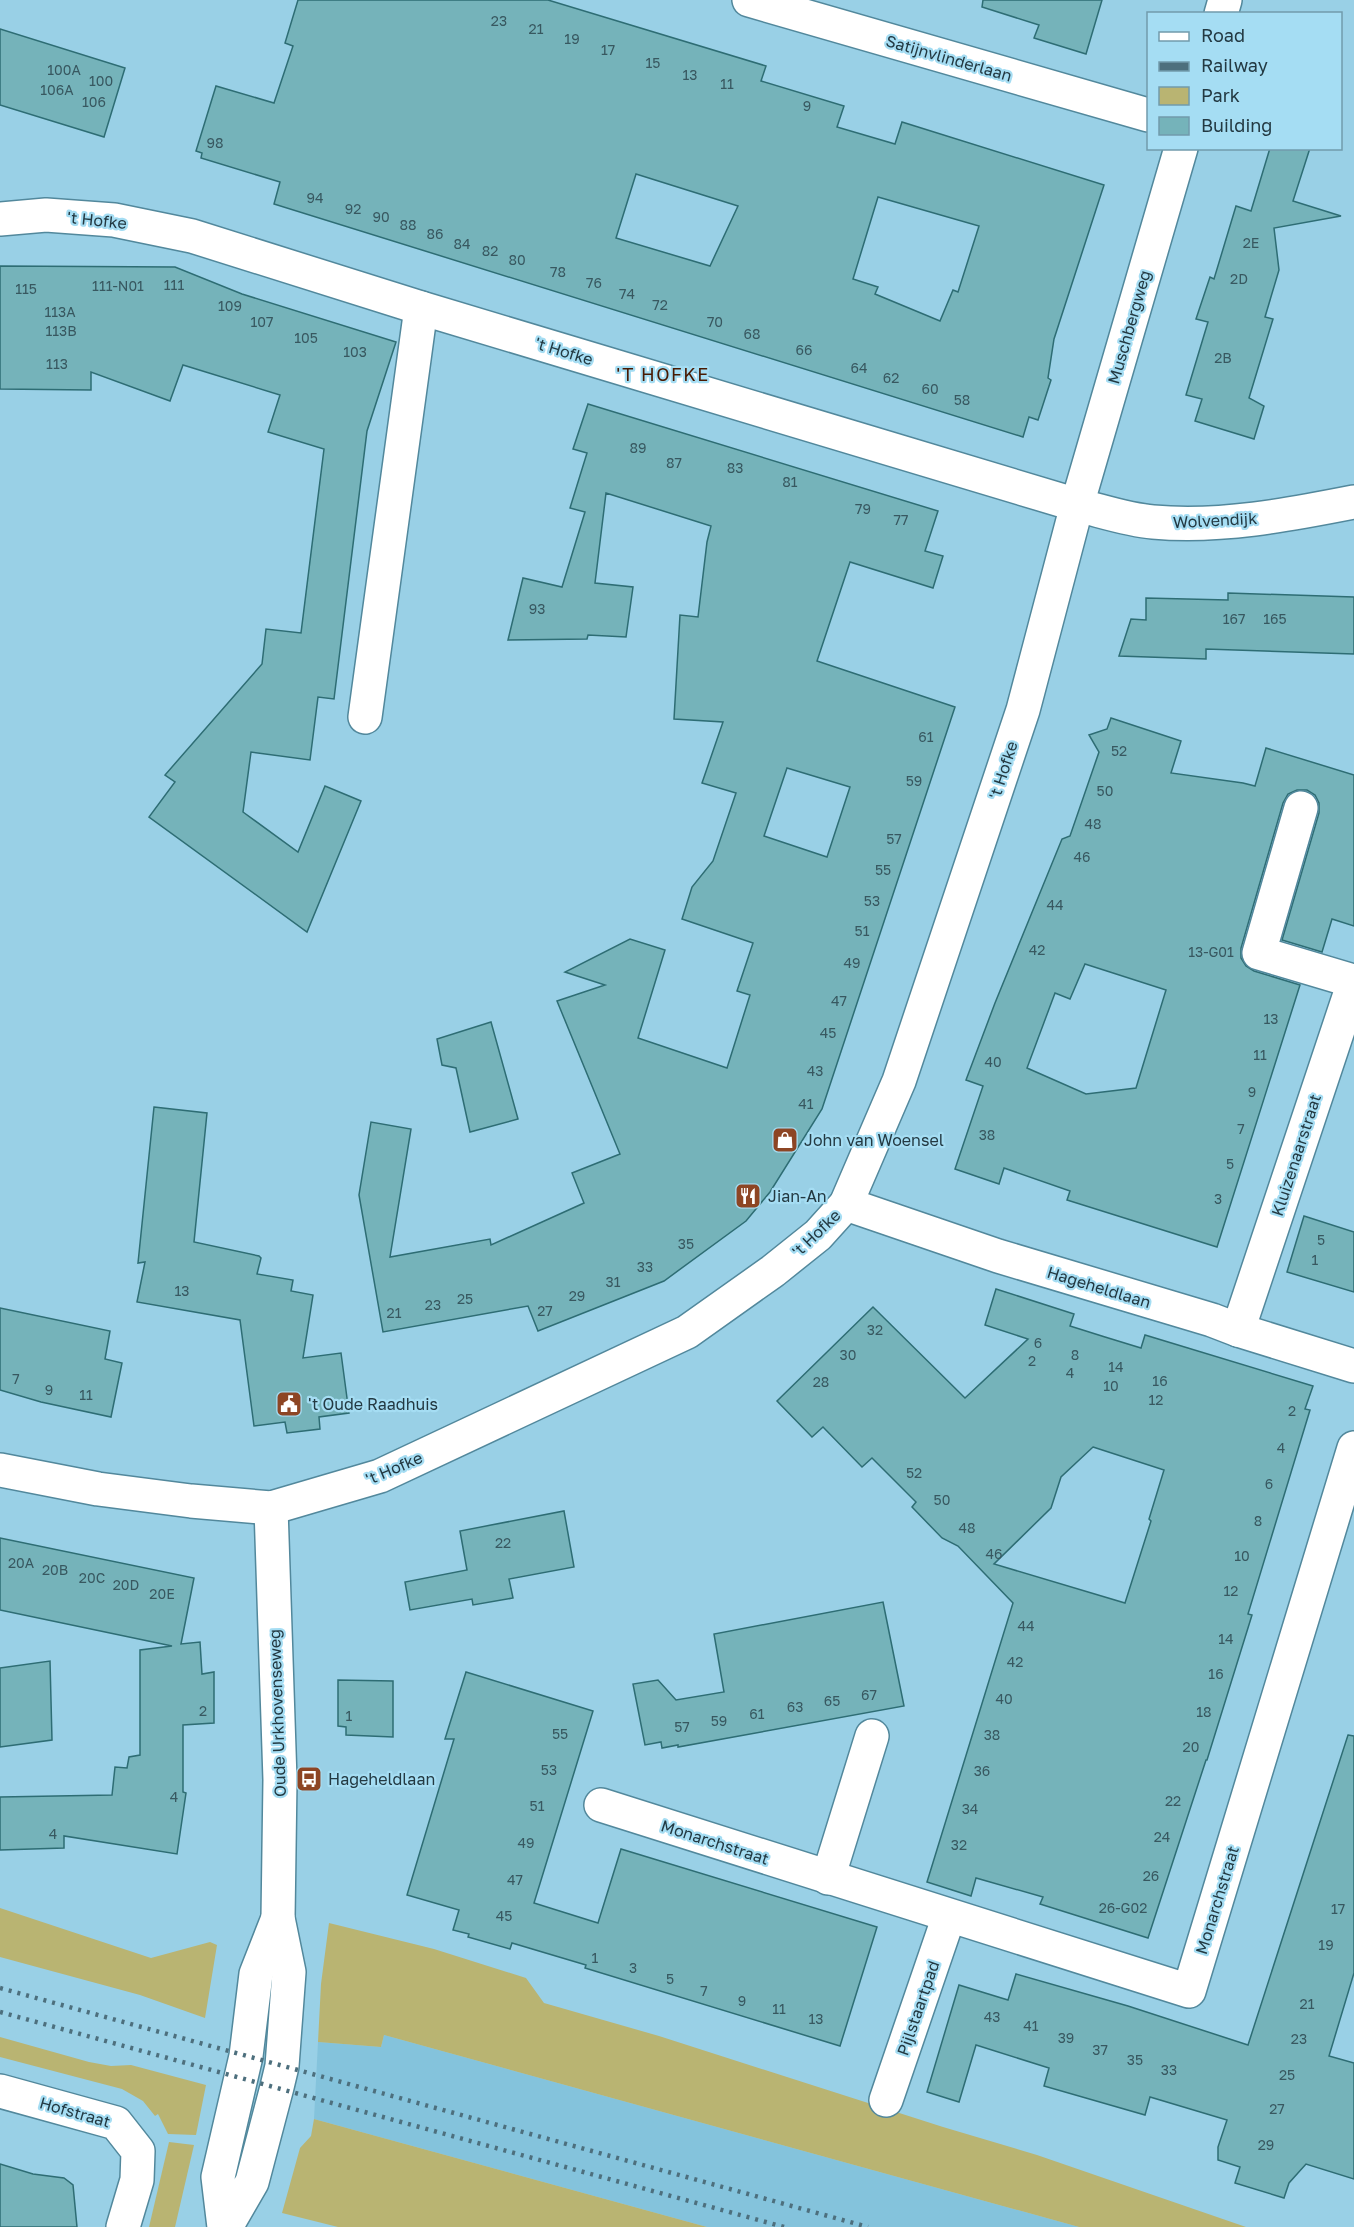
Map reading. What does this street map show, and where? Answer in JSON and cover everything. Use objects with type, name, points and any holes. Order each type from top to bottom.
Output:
[{"type":"street","name":"Satijnvlinderlaan","points":[[749,0],[810,9],[1147,114]]},
{"type":"street","name":"Muschbergweg","points":[[1077,505],[1180,150]]},
{"type":"street","name":"'t Hofke","points":[[0,219],[46,215],[114,220],[192,236],[421,308],[1077,505],[1023,710],[899,1081],[846,1204],[818,1235],[773,1271],[687,1332],[380,1476],[271,1508],[98,1489],[0,1470]]},
{"type":"street","points":[[365,717],[421,308]]},
{"type":"street","name":"Wolvendijk","points":[[1077,505],[1152,522],[1228,522],[1297,514],[1354,502]]},
{"type":"street","points":[[1301,808],[1259,954],[1353,981]]},
{"type":"street","name":"Kluizenaarstraat","points":[[1238,1330],[1353,981]]},
{"type":"street","name":"Hageheldlaan","points":[[846,1204],[998,1256],[1212,1320],[1354,1366]]},
{"type":"street","name":"Monarchstraat","points":[[601,1805],[1189,1991],[1354,1448]]},
{"type":"street","name":"Oude Urkhovenseweg","points":[[225,2227],[252,2182],[279,2077],[289,1972],[278,1918],[280,1780],[271,1508]]},
{"type":"street","points":[[828,1878],[872,1736]]},
{"type":"street","name":"Pijlstaartpad","points":[[886,2100],[949,1916]]},
{"type":"street","name":"Oude Urkhovenseweg","points":[[225,2227],[218,2177],[244,2067],[256,1974],[278,1918]]},
{"type":"street","name":"Hofstraat","points":[[0,2091],[116,2123],[138,2151],[137,2180],[123,2227]]},
{"type":"shaded area","points":[[384,2035],[1079,2227],[707,2227],[314,2119],[318,2042],[381,2047]]},
{"type":"green space","points":[[0,1908],[151,1958],[210,1942],[217,1945],[205,2018],[140,1995],[0,1957]]},
{"type":"green space","points":[[329,1923],[434,1949],[526,1978],[544,2003],[659,2036],[1037,2155],[1246,2227],[1079,2227],[384,2035],[381,2047],[318,2042],[321,1984]]},
{"type":"green space","points":[[0,2037],[89,2062],[111,2066],[131,2065],[206,2085],[196,2135],[168,2134],[158,2114],[155,2116],[143,2101],[122,2089],[0,2057]]},
{"type":"green space","points":[[314,2119],[707,2227],[338,2227],[282,2213],[300,2148],[311,2136]]},
{"type":"green space","points":[[169,2142],[194,2145],[175,2227],[149,2227]]},
{"type":"building","points":[[298,0],[548,0],[766,66],[761,81],[844,106],[837,127],[895,144],[902,122],[1104,185],[1054,339],[1048,378],[1051,380],[1038,420],[1029,417],[1023,437],[274,204],[280,182],[201,158],[202,153],[196,151],[216,86],[274,103],[293,46],[285,43]],"holes":[[[636,174],[738,206],[710,266],[616,238]],[[878,197],[979,226],[958,292],[953,290],[940,321],[875,294],[878,287],[853,279]]]},
{"type":"building","points":[[983,0],[1102,0],[1086,54],[1034,38],[1039,25],[982,7]]},
{"type":"building","points":[[0,29],[125,68],[104,137],[0,105]]},
{"type":"building","points":[[1269,150],[1309,150],[1293,201],[1341,216],[1274,228],[1279,270],[1265,317],[1273,319],[1249,398],[1264,406],[1254,439],[1195,421],[1202,399],[1186,395],[1208,322],[1196,319],[1210,277],[1214,279],[1236,206],[1251,211]]},
{"type":"building","points":[[0,266],[175,267],[242,294],[396,342],[367,431],[334,699],[318,697],[310,760],[251,752],[243,812],[298,852],[325,786],[361,801],[307,932],[149,817],[175,782],[165,775],[262,664],[266,629],[301,633],[324,449],[268,432],[280,395],[183,365],[170,401],[91,372],[91,390],[0,389]]},
{"type":"building","points":[[588,404],[938,511],[925,551],[943,556],[933,588],[850,562],[817,661],[955,707],[822,1109],[770,1192],[746,1221],[664,1281],[538,1331],[528,1306],[383,1332],[359,1195],[371,1122],[411,1129],[390,1257],[490,1239],[491,1245],[584,1203],[572,1173],[620,1154],[557,1001],[605,985],[565,972],[630,939],[665,950],[638,1038],[727,1068],[750,995],[737,991],[753,943],[682,919],[692,887],[713,861],[736,793],[702,783],[723,722],[674,719],[680,615],[698,617],[711,526],[606,493],[595,583],[633,587],[626,637],[588,635],[587,639],[508,640],[523,578],[562,587],[585,512],[570,508],[587,453],[573,449]],"holes":[[[787,768],[850,787],[827,857],[764,836]]]},
{"type":"building","points":[[1228,593],[1354,597],[1354,654],[1206,649],[1206,659],[1119,656],[1131,619],[1146,620],[1146,598],[1228,600]]},
{"type":"building","points":[[1111,718],[1181,741],[1171,773],[1255,786],[1266,748],[1354,775],[1354,926],[1332,919],[1322,952],[1282,940],[1319,813],[1319,803],[1315,795],[1307,790],[1297,790],[1288,794],[1283,803],[1241,948],[1241,958],[1246,966],[1254,971],[1300,985],[1217,1247],[1067,1200],[1070,1191],[1004,1168],[999,1184],[955,1169],[983,1086],[966,1080],[1062,839],[1070,836],[1099,752],[1089,735],[1107,729]],"holes":[[[1085,964],[1166,990],[1136,1088],[1086,1094],[1027,1068],[1055,993],[1070,999]]]},
{"type":"building","points":[[491,1022],[518,1119],[470,1132],[456,1068],[442,1065],[437,1039]]},
{"type":"building","points":[[154,1107],[207,1113],[194,1242],[259,1256],[261,1258],[257,1274],[293,1280],[291,1291],[313,1295],[303,1358],[341,1353],[349,1413],[319,1417],[320,1429],[287,1433],[285,1422],[254,1426],[240,1320],[137,1302],[145,1262],[138,1263]]},
{"type":"building","points":[[1304,1216],[1354,1232],[1354,1292],[1287,1272]]},
{"type":"building","points":[[996,1289],[1074,1314],[1070,1326],[1105,1337],[1141,1348],[1145,1335],[1313,1386],[1305,1409],[1310,1410],[1248,1614],[1252,1615],[1148,1938],[1040,1904],[1043,1897],[976,1878],[971,1896],[927,1882],[1013,1603],[958,1546],[942,1538],[912,1507],[916,1502],[872,1458],[862,1467],[823,1427],[812,1437],[777,1401],[873,1307],[965,1398],[1028,1339],[985,1325]],"holes":[[[1093,1447],[1164,1470],[1149,1519],[1151,1521],[1125,1603],[994,1564],[1051,1508],[1061,1477]]]},
{"type":"building","points":[[0,1308],[110,1331],[105,1359],[122,1363],[111,1417],[41,1402],[0,1390]]},
{"type":"building","points":[[564,1511],[574,1567],[509,1579],[513,1598],[473,1605],[472,1599],[410,1610],[405,1582],[467,1570],[460,1531]]},
{"type":"building","points":[[0,1538],[194,1578],[181,1644],[200,1642],[202,1674],[214,1672],[214,1723],[183,1725],[183,1792],[186,1793],[177,1854],[64,1836],[64,1848],[0,1850],[0,1797],[112,1795],[115,1767],[127,1768],[129,1757],[140,1755],[140,1650],[172,1646],[0,1610]]},
{"type":"building","points":[[883,1602],[904,1706],[678,1747],[678,1745],[662,1748],[661,1742],[645,1745],[633,1684],[658,1680],[676,1700],[724,1692],[714,1634]]},
{"type":"building","points":[[50,1661],[52,1740],[0,1747],[0,1668]]},
{"type":"building","points":[[466,1672],[593,1711],[534,1903],[598,1923],[621,1849],[877,1927],[840,2046],[585,1968],[586,1965],[512,1943],[510,1949],[468,1937],[469,1934],[453,1930],[459,1910],[407,1895],[454,1739],[445,1739]]},
{"type":"building","points":[[338,1680],[393,1681],[393,1737],[346,1735],[346,1727],[338,1726]]},
{"type":"building","points":[[1348,1735],[1354,1736],[1354,1973],[1329,2056],[1354,2063],[1354,2179],[1306,2164],[1289,2183],[1284,2198],[1235,2183],[1240,2167],[1218,2160],[1218,2147],[1227,2120],[1150,2097],[1145,2115],[1044,2086],[1049,2068],[976,2045],[959,2102],[927,2092],[959,1985],[1008,2000],[1016,1974],[1128,2006],[1248,2045]]},
{"type":"building","points":[[0,2164],[33,2174],[64,2178],[73,2185],[77,2227],[0,2227]]},
{"type":"railway","points":[[0,1988],[868,2227]]},
{"type":"railway","points":[[0,2012],[784,2227]]},
{"type":"place","name":"John van Woensel","points":[[785,1140]]},
{"type":"place","name":"Jian-An","points":[[748,1196]]},
{"type":"place","name":"'t Oude Raadhuis","points":[[289,1404]]},
{"type":"place","name":"Hageheldlaan","points":[[309,1779]]},
{"type":"district","name":"'T HOFKE","points":[[663,375]]}]
